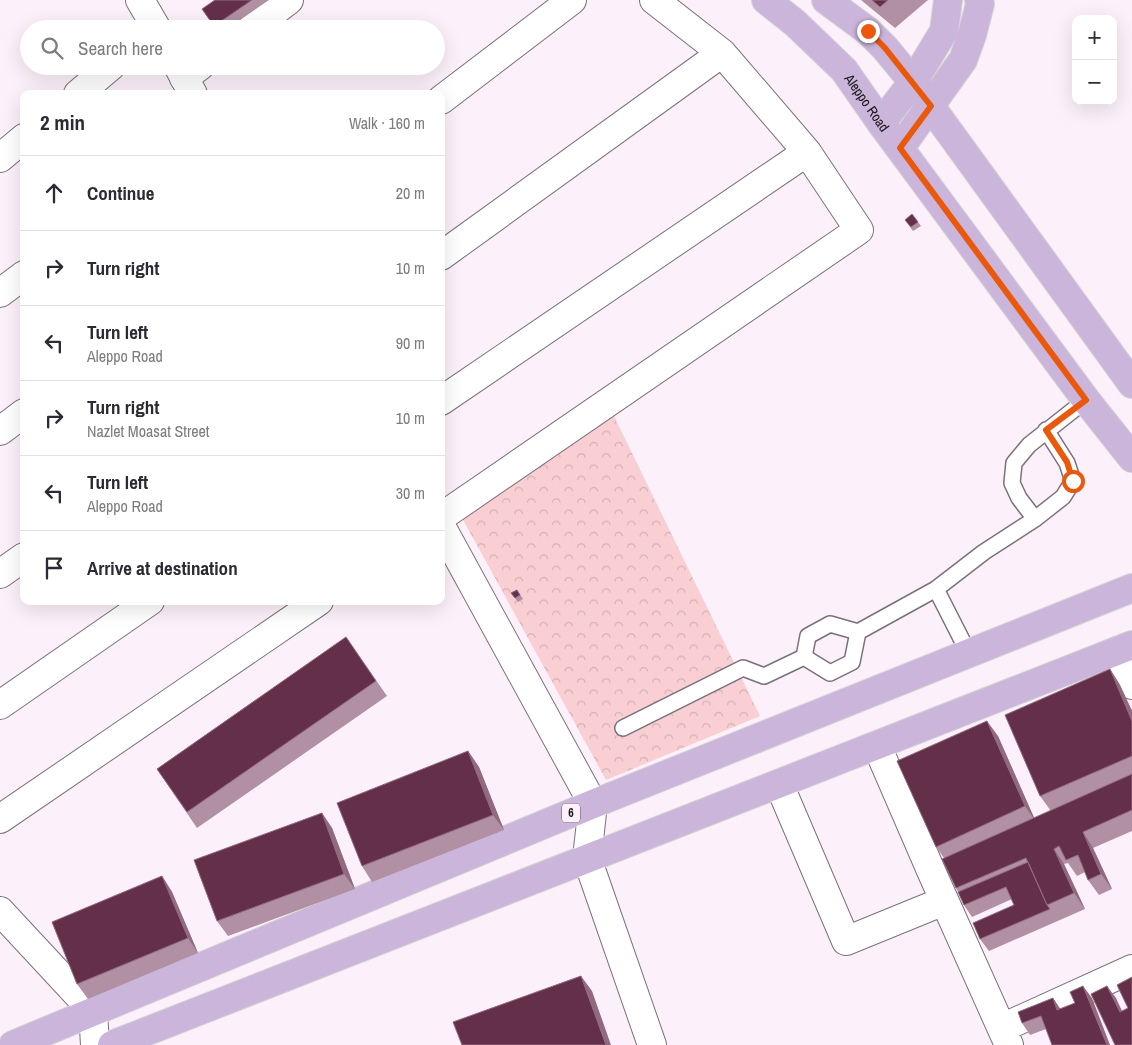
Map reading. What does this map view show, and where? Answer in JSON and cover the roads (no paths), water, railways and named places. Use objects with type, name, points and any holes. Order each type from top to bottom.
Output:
[{"type":"main road","name":"Aleppo Road","points":[[766,0],[795,23],[844,70],[881,123],[1086,400],[1132,458]]},
{"type":"main road","points":[[826,0],[868,31],[913,82],[1132,384]]},
{"type":"main road","points":[[881,123],[913,82],[944,31],[948,0]]},
{"type":"main road","points":[[900,148],[963,60],[972,35],[980,4],[979,0]]},
{"type":"main road","name":"6","points":[[13,1045],[593,804],[1132,588]]},
{"type":"main road","points":[[112,1045],[1124,648]]},
{"type":"street","points":[[140,0],[152,20]]},
{"type":"street","points":[[263,20],[289,0]]},
{"type":"street","points":[[445,97],[572,0]]},
{"type":"street","points":[[445,514],[859,230],[806,152],[722,53],[654,0]]},
{"type":"street","points":[[445,253],[722,53]]},
{"type":"street","points":[[83,90],[100,75]]},
{"type":"street","points":[[0,158],[20,141]]},
{"type":"street","points":[[445,398],[806,152]]},
{"type":"street","points":[[0,293],[20,278]]},
{"type":"street","points":[[0,431],[20,416]]},
{"type":"street","points":[[445,533],[593,804],[587,858],[652,1045]]},
{"type":"street","points":[[0,574],[20,560]]},
{"type":"street","points":[[0,705],[144,605]]},
{"type":"street","points":[[0,819],[313,605]]},
{"type":"street","points":[[1124,648],[1132,685]]},
{"type":"street","points":[[877,746],[944,901],[1006,1036],[1132,969]]},
{"type":"street","points":[[779,784],[846,940],[944,901]]},
{"type":"street","points":[[0,911],[93,1011],[95,1045]]},
{"type":"lane","points":[[1035,519],[1019,498],[1012,483],[1014,463],[1029,445],[1046,430],[1086,400]]},
{"type":"lane","points":[[804,657],[808,636],[830,624],[858,632],[936,589],[984,552],[1035,519],[1063,496],[1073,481],[1067,462],[1046,430]]},
{"type":"lane","points":[[936,589],[969,654]]},
{"type":"lane","points":[[804,657],[830,672],[852,662],[858,632]]},
{"type":"lane","points":[[623,728],[743,668],[764,676],[804,657]]}]
